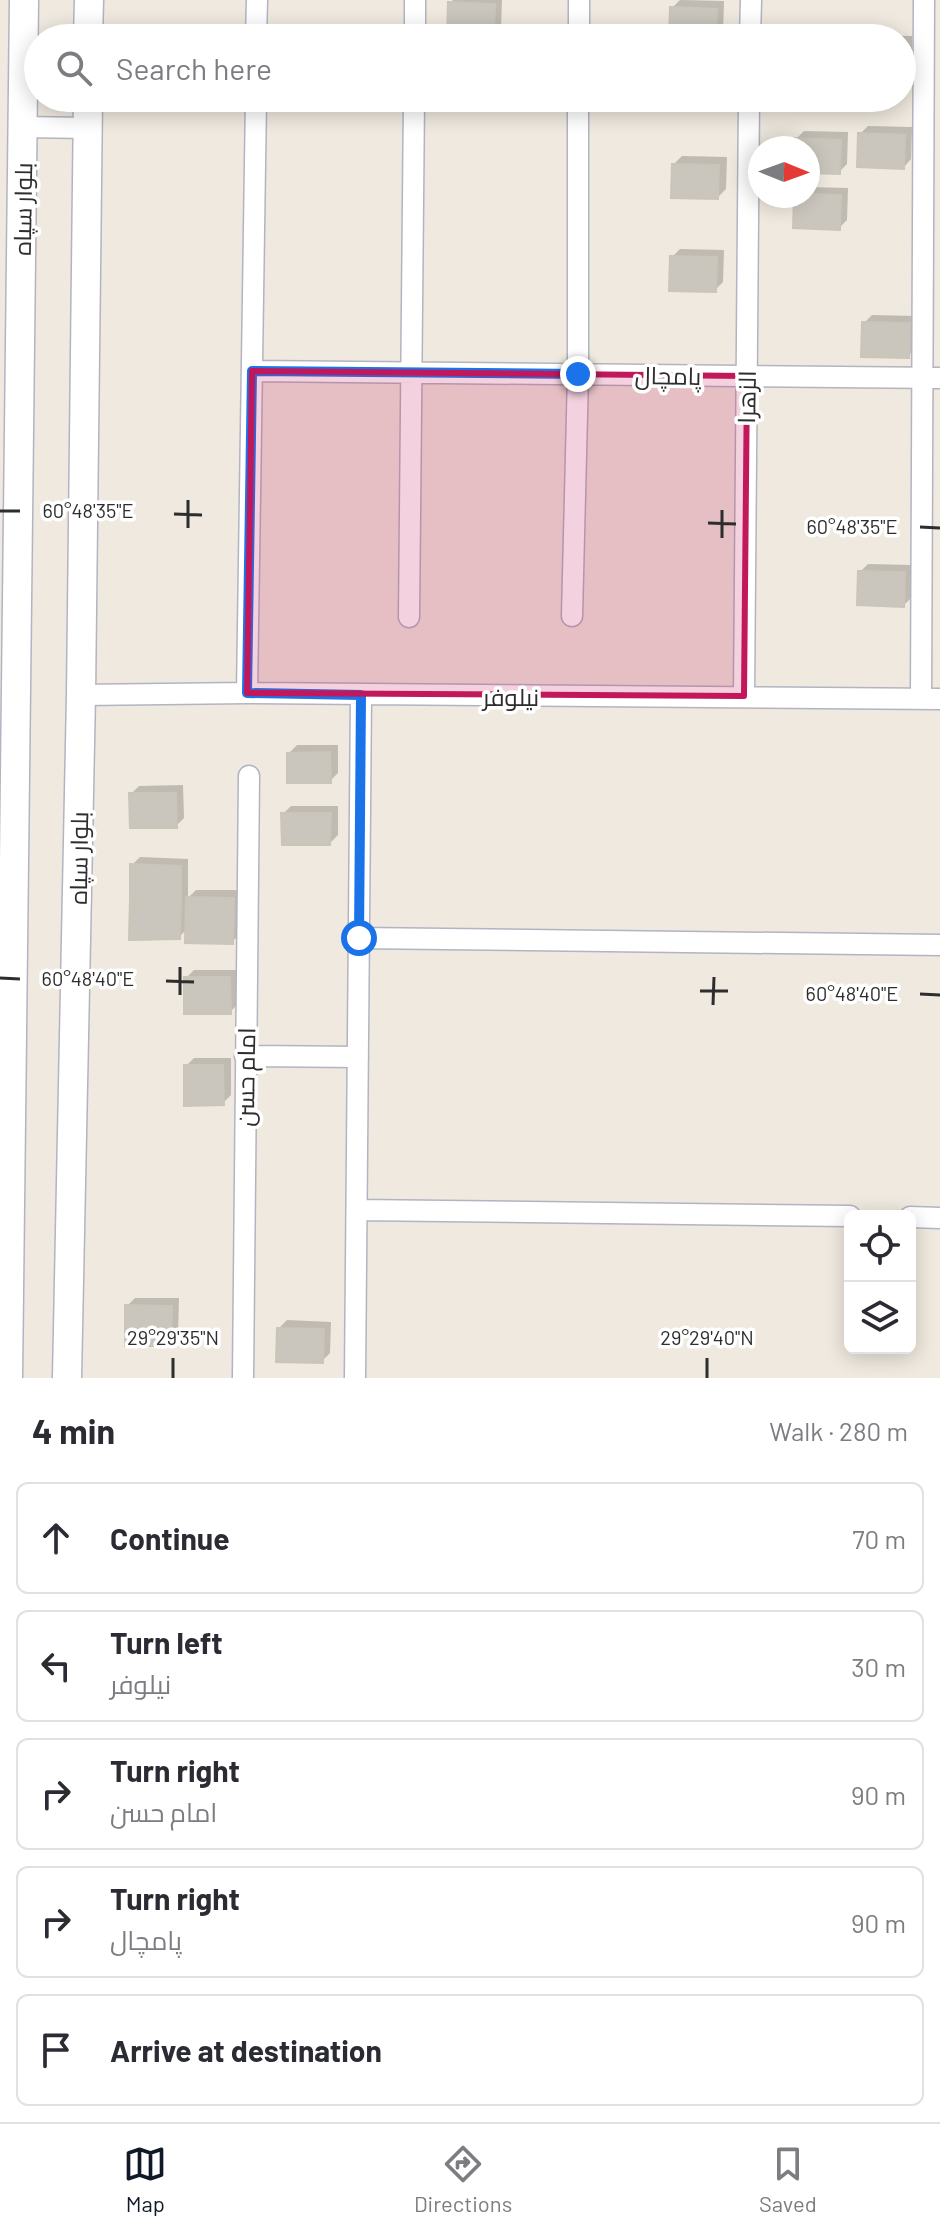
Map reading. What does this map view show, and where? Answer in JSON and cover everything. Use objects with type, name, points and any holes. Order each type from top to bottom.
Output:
[{"type":"main road","name":"بلوار سپاه","points":[[8,1378],[24,0]]},
{"type":"main road","points":[[88,24],[89,0]]},
{"type":"main road","name":"بلوار سپاه","points":[[67,1378],[81,695],[88,112]]},
{"type":"street","points":[[256,24],[257,0]]},
{"type":"street","points":[[415,0],[415,24]]},
{"type":"street","points":[[579,0],[579,24]]},
{"type":"street","points":[[750,24],[751,0]]},
{"type":"street","points":[[924,0],[931,378],[930,699]]},
{"type":"street","points":[[247,693],[256,112]]},
{"type":"street","points":[[409,617],[414,112]]},
{"type":"street","points":[[572,616],[578,374],[578,112]]},
{"type":"street","name":"الزهرا","points":[[744,696],[749,112]]},
{"type":"street","points":[[23,127],[87,128]]},
{"type":"street","name":"پامچال","points":[[252,371],[931,378]]},
{"type":"street","name":"نیلوفر","points":[[81,695],[247,693],[930,699]]},
{"type":"street","points":[[355,1378],[361,695]]},
{"type":"street","name":"امام حسن","points":[[243,1378],[249,776]]},
{"type":"street","points":[[359,938],[940,945]]},
{"type":"street","points":[[245,1056],[358,1057]]},
{"type":"street","points":[[357,1210],[844,1216]]},
{"type":"street","points":[[916,1217],[940,1218]]},
{"type":"highlighted area","points":[[252,371],[747,376],[744,696],[247,693]]},
{"type":"building","points":[[448,2],[495,4],[494,24],[447,24]]},
{"type":"building","points":[[670,7],[717,9],[716,24],[669,24]]},
{"type":"building","points":[[858,133],[905,135],[904,169],[857,167]]},
{"type":"building","points":[[820,139],[841,140],[840,174],[820,173]]},
{"type":"building","points":[[672,164],[719,165],[718,199],[671,198]]},
{"type":"building","points":[[820,194],[841,195],[840,230],[793,228],[794,208],[820,208]]},
{"type":"building","points":[[670,256],[717,257],[716,292],[669,291]]},
{"type":"building","points":[[862,322],[910,323],[909,358],[861,357]]},
{"type":"building","points":[[858,571],[905,572],[904,607],[857,605]]},
{"type":"building","points":[[330,752],[331,783],[287,783],[287,753]]},
{"type":"building","points":[[129,793],[176,793],[177,828],[130,828]]},
{"type":"building","points":[[281,813],[331,813],[330,845],[282,845]]},
{"type":"building","points":[[130,864],[181,866],[181,901],[130,900]]},
{"type":"building","points":[[186,897],[234,898],[233,944],[185,943]]},
{"type":"building","points":[[130,900],[181,901],[180,939],[129,940]]},
{"type":"building","points":[[184,977],[230,977],[231,1014],[184,1014]]},
{"type":"building","points":[[184,1065],[223,1065],[224,1105],[184,1106]]},
{"type":"building","points":[[125,1305],[172,1306],[171,1346],[125,1346]]},
{"type":"building","points":[[277,1328],[324,1329],[323,1363],[276,1362]]},
{"type":"route","points":[[359,938],[361,695],[247,693],[252,371],[578,374]]}]
